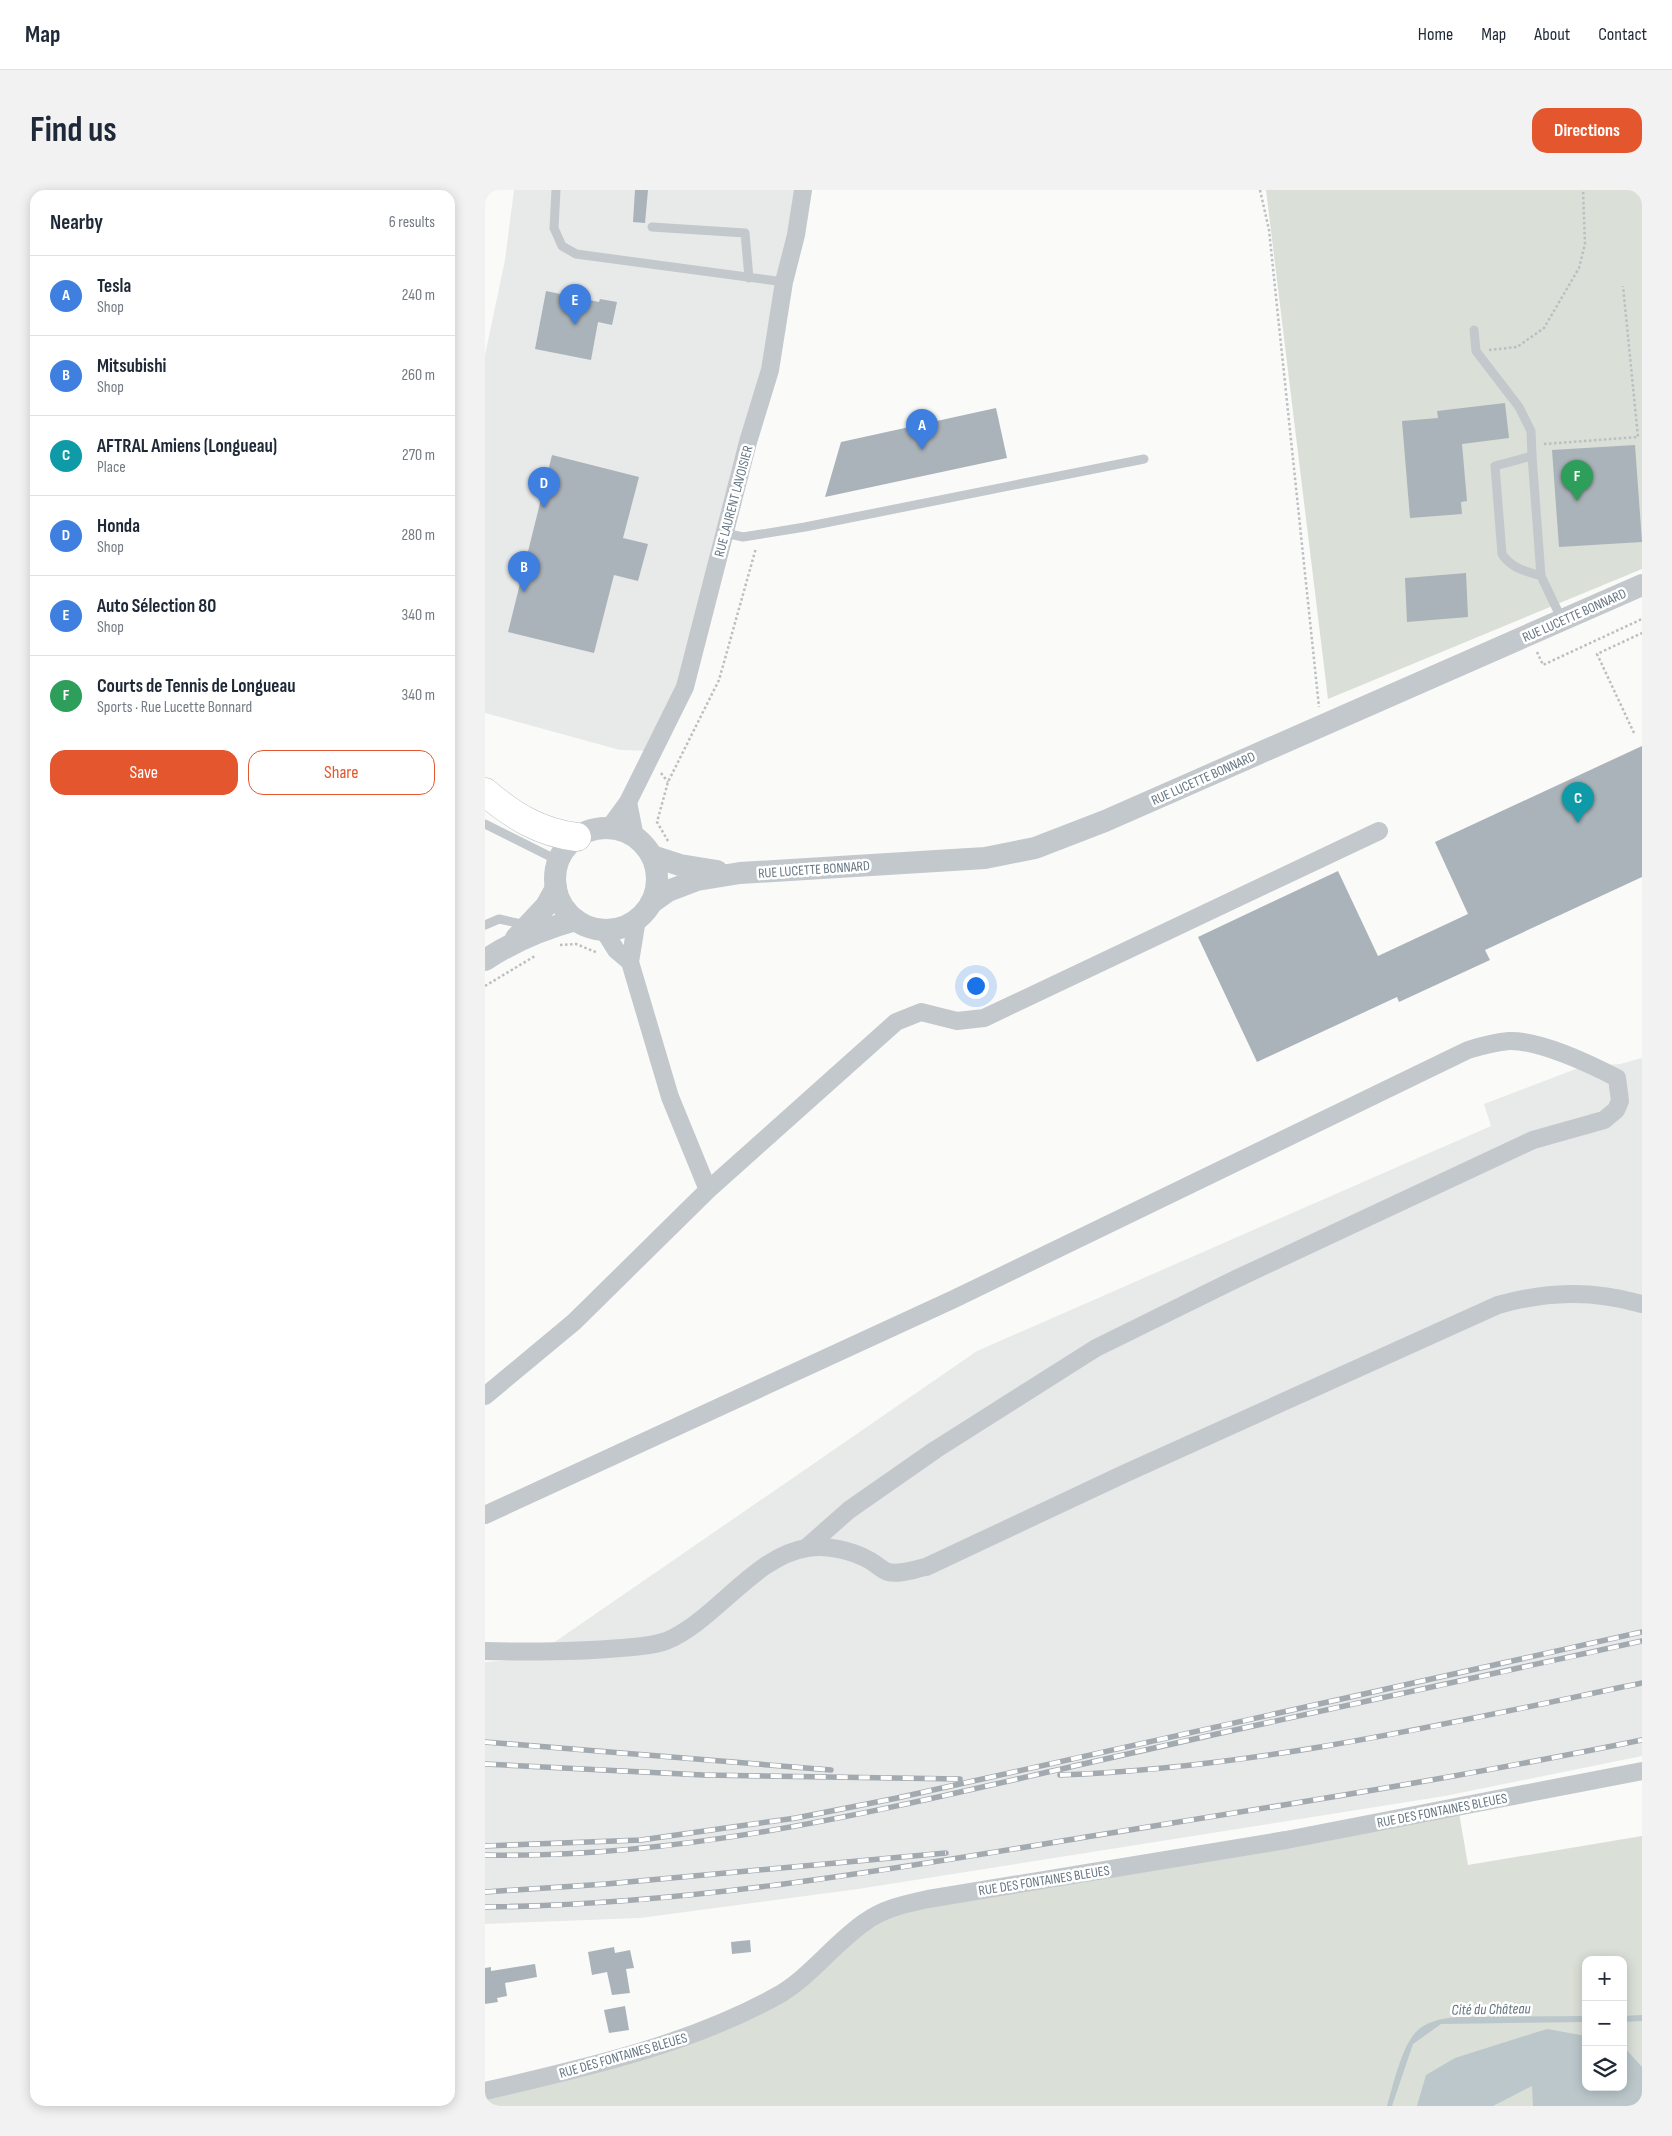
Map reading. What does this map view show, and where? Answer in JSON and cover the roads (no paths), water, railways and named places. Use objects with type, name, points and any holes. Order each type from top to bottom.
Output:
[{"type":"highway","points":[[485,792],[525,822],[544,831],[577,837]]},
{"type":"street","name":"RUE LAURENT LAVOISIER","points":[[609,828],[628,802],[685,687],[748,442],[770,370],[784,282],[796,235],[803,190]]},
{"type":"street","name":"RUE LUCETTE BONNARD","points":[[644,911],[668,891],[697,880],[740,873],[985,858],[1035,848],[1087,829],[1642,585]]},
{"type":"street","points":[[628,802],[635,836],[652,856],[657,871],[656,888],[644,911],[630,962],[670,1098],[708,1190]]},
{"type":"street","points":[[512,943],[546,906],[556,888],[559,861],[563,852],[577,837],[587,832],[609,828],[635,836]]},
{"type":"street","points":[[485,1396],[574,1322],[708,1190],[896,1022],[921,1012],[957,1021],[984,1018],[1379,831]]},
{"type":"street","name":"RUE LUCETTE BONNARD","points":[[652,856],[680,865],[740,873]]},
{"type":"street","points":[[556,888],[563,906],[576,920],[589,926],[603,929],[615,928],[644,911]]},
{"type":"street","points":[[485,960],[512,943],[549,927],[576,920]]},
{"type":"street","points":[[603,929],[616,950],[630,962]]},
{"type":"street","points":[[485,1515],[955,1299],[1467,1050],[1510,1041],[1543,1048],[1580,1060],[1617,1078],[1620,1100],[1616,1110],[1604,1120],[1533,1140],[1479,1164],[1096,1348],[935,1450],[849,1510],[806,1548]]},
{"type":"street","points":[[485,1651],[587,1651],[640,1646],[665,1641],[688,1628],[751,1577],[782,1557],[806,1548],[829,1547],[854,1553],[888,1572],[926,1567],[1125,1473],[1499,1305],[1541,1296],[1573,1292],[1618,1298],[1642,1304]]},
{"type":"street","name":"RUE DES FONTAINES BLEUES","points":[[485,2091],[556,2075],[674,2042],[760,2004],[797,1981],[866,1921],[891,1907],[928,1899],[1286,1840],[1642,1771]]},
{"type":"lane","points":[[557,190],[554,228],[562,246],[576,254],[784,282]]},
{"type":"lane","points":[[652,227],[745,233],[749,278]]},
{"type":"lane","points":[[1474,330],[1476,351],[1519,407],[1531,431],[1531,456],[1541,576],[1562,620]]},
{"type":"lane","points":[[1531,456],[1495,466],[1502,554],[1508,563],[1517,569],[1541,576]]},
{"type":"lane","points":[[725,533],[743,538],[1144,459]]},
{"type":"lane","points":[[485,824],[559,861]]},
{"type":"lane","points":[[485,925],[499,919],[527,925]]},
{"type":"railway","points":[[485,1846],[641,1840],[796,1818],[897,1798],[1642,1632]]},
{"type":"railway","points":[[485,1855],[562,1854],[639,1848],[791,1827],[942,1796],[1642,1641]]},
{"type":"railway","points":[[1060,1775],[1133,1771],[1280,1753],[1425,1728],[1642,1683]]},
{"type":"railway","points":[[485,1907],[561,1905],[636,1900],[787,1884],[937,1862],[1364,1792],[1642,1740]]},
{"type":"railway","points":[[485,1742],[831,1770]]},
{"type":"railway","points":[[485,1764],[703,1775],[960,1779]]},
{"type":"railway","points":[[485,1892],[606,1884],[946,1853]]},
{"type":"place","name":"Auto Sélection 80","points":[[575,325]]},
{"type":"place","name":"Tesla","points":[[922,450]]},
{"type":"place","name":"Courts de Tennis de Longueau","points":[[1577,501]]},
{"type":"place","name":"Honda","points":[[544,508]]},
{"type":"place","name":"Mitsubishi","points":[[524,592]]},
{"type":"place","name":"AFTRAL Amiens (Longueau)","points":[[1578,823]]},
{"type":"water label","name":"Cité du Château","points":[[1491,2009]]}]
